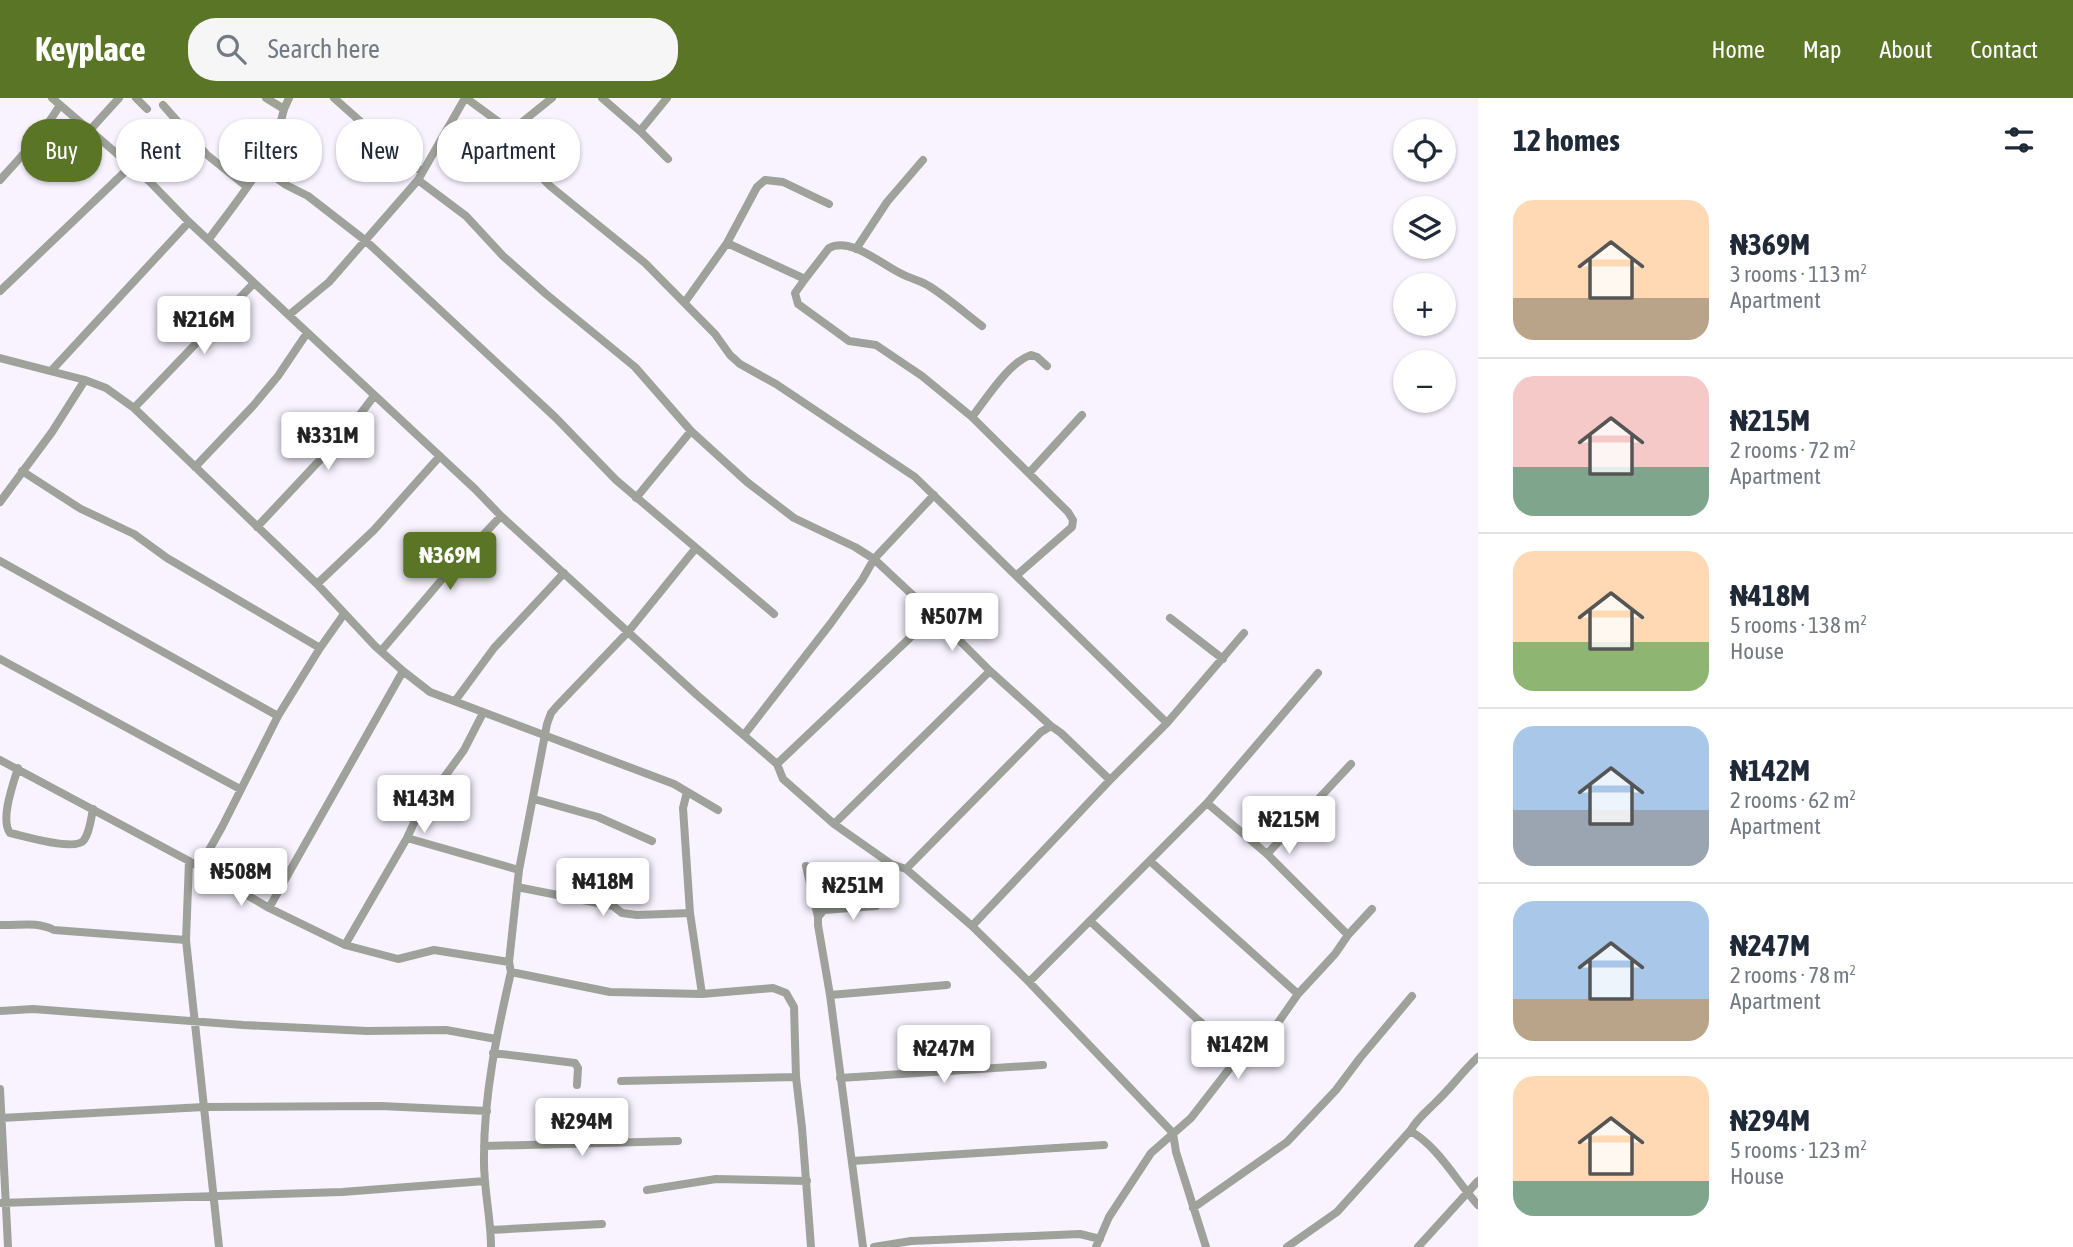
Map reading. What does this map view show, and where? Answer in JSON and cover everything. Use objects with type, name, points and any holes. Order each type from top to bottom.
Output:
[{"type":"street","points":[[52,98],[76,119]]},
{"type":"street","points":[[100,119],[119,98]]},
{"type":"street","points":[[136,98],[147,109]]},
{"type":"street","points":[[266,98],[284,109]]},
{"type":"street","points":[[282,119],[289,98]]},
{"type":"street","points":[[334,98],[358,119]]},
{"type":"street","points":[[423,171],[465,98],[494,119]]},
{"type":"street","points":[[526,119],[552,98]]},
{"type":"street","points":[[602,98],[668,159]]},
{"type":"street","points":[[640,131],[667,98]]},
{"type":"street","points":[[163,105],[206,154],[247,187]]},
{"type":"street","points":[[0,180],[33,144],[60,106]]},
{"type":"street","points":[[102,141],[116,153]]},
{"type":"street","points":[[856,249],[887,202],[923,160]]},
{"type":"street","points":[[423,179],[466,216],[503,256],[635,367],[691,431],[747,482],[794,518],[874,559],[990,671],[1110,780]]},
{"type":"street","points":[[0,291],[116,180]]},
{"type":"street","points":[[685,302],[727,243],[757,187],[765,180],[783,182],[829,204]]},
{"type":"street","points":[[149,182],[188,222],[501,516],[777,764],[783,779],[834,824],[891,864],[906,869],[972,926],[1029,982],[1173,1133],[1176,1152],[1206,1247]]},
{"type":"street","points":[[208,239],[250,182]]},
{"type":"street","points":[[282,182],[308,196],[366,241],[556,418],[616,480],[774,614]]},
{"type":"street","points":[[289,315],[329,282],[415,182]]},
{"type":"street","points":[[546,182],[646,263],[715,334],[740,364],[776,384],[915,477],[1167,723]]},
{"type":"street","points":[[51,371],[188,222]]},
{"type":"street","points":[[727,243],[805,279]]},
{"type":"street","points":[[982,326],[927,284],[902,275],[866,252],[840,246],[829,248],[796,293],[798,304],[849,341],[876,345],[922,376],[972,417],[1068,512],[1073,520],[1072,527],[1017,575]]},
{"type":"street","points":[[134,408],[254,283]]},
{"type":"street","points":[[195,467],[253,407],[307,333]]},
{"type":"street","points":[[972,417],[1023,357],[1037,357],[1046,366]]},
{"type":"street","points":[[0,358],[85,380],[106,388],[134,408],[317,584],[381,651],[430,692],[674,784],[718,810]]},
{"type":"street","points":[[0,502],[52,432],[85,380]]},
{"type":"street","points":[[257,527],[318,461],[337,445],[374,396]]},
{"type":"street","points":[[1029,473],[1082,415]]},
{"type":"street","points":[[636,498],[691,431]]},
{"type":"street","points":[[317,584],[374,530],[439,456]]},
{"type":"street","points":[[22,471],[81,509],[134,534],[167,558],[320,648]]},
{"type":"street","points":[[744,735],[831,623],[874,559],[934,495]]},
{"type":"street","points":[[381,651],[450,570],[501,516]]},
{"type":"street","points":[[491,1247],[484,1146],[492,1053],[511,972],[509,962],[519,870],[547,724],[551,713],[628,632],[695,549]]},
{"type":"street","points":[[0,561],[278,716]]},
{"type":"street","points":[[455,701],[494,648],[564,573]]},
{"type":"street","points":[[200,867],[278,716],[344,614]]},
{"type":"street","points":[[777,764],[934,615]]},
{"type":"street","points":[[1170,618],[1223,659]]},
{"type":"street","points":[[972,926],[1167,723],[1244,633]]},
{"type":"street","points":[[0,659],[240,789]]},
{"type":"street","points":[[269,908],[403,671]]},
{"type":"street","points":[[834,824],[990,671]]},
{"type":"street","points":[[1029,982],[1207,803],[1318,673]]},
{"type":"street","points":[[345,945],[407,838],[419,812],[464,750],[483,713]]},
{"type":"street","points":[[906,869],[1041,732],[1051,726]]},
{"type":"street","points":[[0,760],[200,867],[269,908],[345,945],[398,959],[433,950],[509,962]]},
{"type":"street","points":[[1267,854],[1351,764]]},
{"type":"street","points":[[18,768],[6,808],[5,826],[10,834],[79,845],[87,835],[93,809]]},
{"type":"street","points":[[687,792],[683,808],[690,913],[702,994]]},
{"type":"street","points":[[534,799],[598,817],[652,841]]},
{"type":"street","points":[[1207,803],[1267,854],[1348,935]]},
{"type":"street","points":[[407,838],[519,870]]},
{"type":"street","points":[[189,861],[186,940],[219,1247]]},
{"type":"street","points":[[1150,861],[1298,994]]},
{"type":"street","points":[[806,866],[818,918],[830,995],[863,1247]]},
{"type":"street","points":[[517,887],[613,906],[622,913],[690,913]]},
{"type":"street","points":[[818,918],[824,910],[876,906]]},
{"type":"street","points":[[874,1247],[911,1241],[1080,1234],[1098,1243],[1109,1217],[1151,1153],[1191,1118],[1240,1055],[1275,1027],[1298,994],[1372,909]]},
{"type":"street","points":[[1090,922],[1240,1055]]},
{"type":"street","points":[[0,925],[34,923],[54,930],[186,940]]},
{"type":"street","points":[[511,972],[610,992],[702,994],[773,988],[786,993],[794,1007],[796,1077],[811,1247]]},
{"type":"street","points":[[830,995],[947,985]]},
{"type":"street","points":[[1193,1209],[1287,1142],[1336,1090],[1412,996]]},
{"type":"street","points":[[0,1010],[367,1031],[446,1030],[496,1039]]},
{"type":"street","points":[[492,1053],[575,1063],[578,1068],[577,1085]]},
{"type":"street","points":[[1287,1247],[1338,1212],[1410,1131],[1418,1118],[1478,1057]]},
{"type":"street","points":[[840,1078],[1042,1065]]},
{"type":"street","points":[[621,1081],[796,1077]]},
{"type":"street","points":[[0,1090],[2,1203],[8,1247]]},
{"type":"street","points":[[1,1118],[204,1107],[381,1106],[487,1111]]},
{"type":"street","points":[[1410,1131],[1426,1143],[1478,1205]]},
{"type":"street","points":[[484,1146],[678,1141]]},
{"type":"street","points":[[852,1161],[1104,1145]]},
{"type":"street","points":[[647,1190],[716,1180],[807,1181]]},
{"type":"street","points":[[2,1203],[342,1192],[485,1181]]},
{"type":"street","points":[[1418,1247],[1478,1181]]},
{"type":"street","points":[[491,1230],[602,1224]]}]
